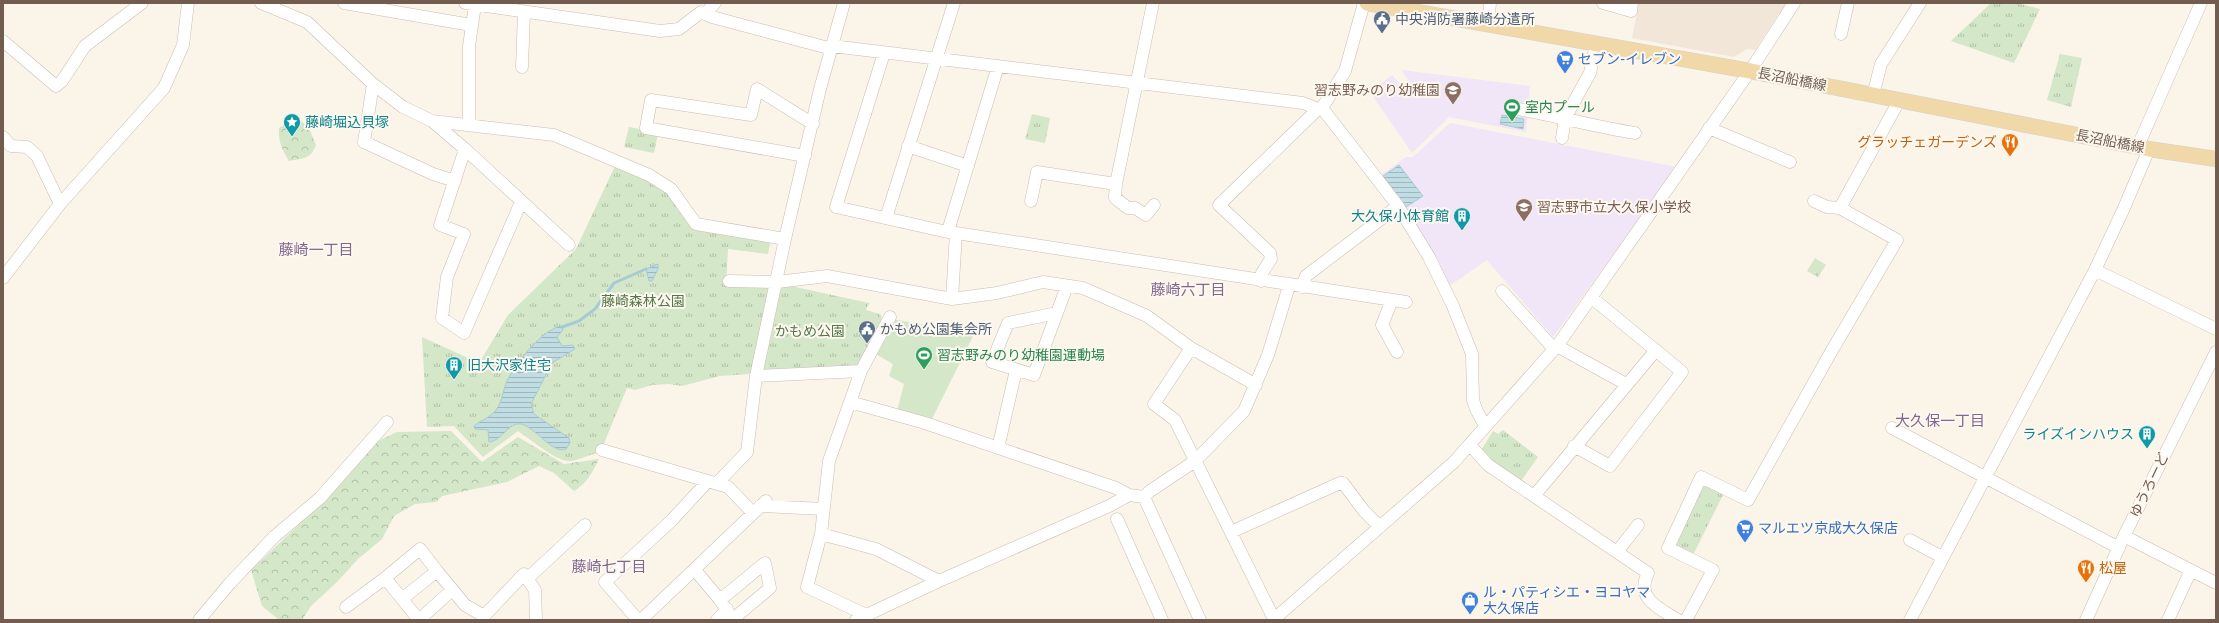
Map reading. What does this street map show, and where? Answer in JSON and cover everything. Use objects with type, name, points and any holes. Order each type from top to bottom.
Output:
[{"type":"main road","name":"長沼船橋線","points":[[1367,3],[1750,71],[1899,101],[2216,159]]},
{"type":"street","points":[[3,40],[56,86],[62,81],[85,46],[142,3]]},
{"type":"street","points":[[3,278],[60,204],[164,88],[183,45],[188,3]]},
{"type":"street","points":[[261,3],[307,22],[373,84],[403,107],[432,121],[465,149],[568,245]]},
{"type":"street","points":[[344,3],[471,25]]},
{"type":"street","points":[[705,14],[715,3]]},
{"type":"street","points":[[760,507],[695,570],[640,620],[606,582],[712,482],[747,452],[756,376],[785,240],[820,89],[844,3]]},
{"type":"street","points":[[886,218],[954,3]]},
{"type":"street","points":[[1153,3],[1116,184],[1115,198],[1128,208],[1135,208],[1146,215],[1154,205]]},
{"type":"street","points":[[1261,281],[1262,273],[1271,259],[1270,253],[1219,205],[1320,109],[1345,71],[1364,3]]},
{"type":"street","points":[[1488,25],[1490,3]]},
{"type":"street","points":[[1603,3],[1631,11],[1632,3]]},
{"type":"street","points":[[1191,348],[1154,404],[1175,420],[1274,620],[1380,527],[1470,445],[1485,426],[1556,348],[1750,71],[1794,3]]},
{"type":"street","points":[[1841,34],[1848,3]]},
{"type":"street","points":[[1873,95],[1880,64],[1920,3]]},
{"type":"street","points":[[1910,620],[2095,270],[2124,208],[2144,147],[2201,3]]},
{"type":"street","points":[[469,125],[470,4],[660,31],[679,29],[701,12],[832,48],[998,66],[1304,103],[1320,109],[1398,206],[1429,257],[1456,313],[1472,354],[1473,400],[1485,426]]},
{"type":"street","points":[[522,67],[524,12]]},
{"type":"street","points":[[1562,138],[1566,118],[1590,73],[1596,44]]},
{"type":"street","points":[[884,53],[836,207],[952,232],[1289,286],[1406,302]]},
{"type":"street","points":[[952,299],[952,232],[968,166],[998,66]]},
{"type":"street","points":[[373,84],[364,142],[433,174],[454,181]]},
{"type":"street","points":[[805,156],[646,128],[651,100],[751,115],[757,89],[813,124]]},
{"type":"street","points":[[1840,208],[1899,101]]},
{"type":"street","points":[[1518,109],[1566,118],[1598,127],[1635,132]]},
{"type":"street","points":[[432,121],[554,135],[649,175],[671,188],[696,224],[785,240]]},
{"type":"street","points":[[1710,128],[1790,162]]},
{"type":"street","points":[[3,137],[12,146],[26,147],[37,156],[60,204]]},
{"type":"street","points":[[908,146],[968,166]]},
{"type":"street","points":[[465,149],[440,225],[464,234],[447,277],[442,318],[464,333],[521,202]]},
{"type":"street","points":[[1031,201],[1037,172],[1116,184]]},
{"type":"street","points":[[1686,620],[1713,570],[1668,548],[1701,477],[1748,500],[1831,352],[1898,240],[1840,208],[1827,207],[1814,201]]},
{"type":"street","points":[[1302,287],[1306,276],[1398,206]]},
{"type":"street","points":[[2095,270],[2216,329]]},
{"type":"street","points":[[729,280],[777,282],[827,276],[952,299],[997,293],[1043,282],[1083,288],[1146,316],[1191,348],[1256,385]]},
{"type":"street","points":[[1057,312],[1008,323],[992,362],[1034,375],[1057,312],[1066,286]]},
{"type":"street","points":[[1144,497],[1150,491],[1196,461],[1244,411],[1268,355],[1289,286]]},
{"type":"street","points":[[1502,291],[1556,348],[1626,384]]},
{"type":"street","points":[[1574,446],[1610,466],[1682,372],[1591,297]]},
{"type":"street","points":[[1392,300],[1382,325],[1397,352]]},
{"type":"street","points":[[890,317],[861,371],[829,461],[821,534],[807,587],[861,618],[939,581],[1109,506],[1129,495]]},
{"type":"street","points":[[1534,496],[1574,446],[1656,350]]},
{"type":"street","name":"ゆうろーど","points":[[2086,620],[2124,536],[2216,352]]},
{"type":"street","points":[[998,448],[1016,370]]},
{"type":"street","points":[[756,376],[861,371]]},
{"type":"street","points":[[850,402],[925,423],[1116,488],[1129,495],[1144,497]]},
{"type":"street","points":[[199,620],[230,583],[275,536],[320,498],[387,422]]},
{"type":"street","points":[[1892,428],[2119,548]]},
{"type":"street","points":[[1470,445],[1488,465],[1648,573],[1643,582],[1644,593],[1655,605],[1678,620]]},
{"type":"street","points":[[602,450],[728,487],[760,507],[823,510]]},
{"type":"street","points":[[1231,532],[1340,483],[1343,483],[1364,512],[1380,527]]},
{"type":"street","points":[[1144,497],[1200,620]]},
{"type":"street","points":[[1117,519],[1162,620]]},
{"type":"street","points":[[528,578],[584,525]]},
{"type":"street","points":[[1617,552],[1638,525]]},
{"type":"street","points":[[821,534],[876,549],[939,581]]},
{"type":"street","points":[[2124,536],[2215,582]]},
{"type":"street","points":[[1910,540],[1942,557]]},
{"type":"street","points":[[346,607],[385,578],[420,549],[465,604],[484,616],[524,574],[535,590],[536,620]]},
{"type":"street","points":[[695,570],[724,605],[717,620]]},
{"type":"street","points":[[2168,620],[2191,570]]},
{"type":"street","points":[[402,599],[437,571]]},
{"type":"street","points":[[385,578],[419,620],[452,590]]},
{"type":"shaded area","points":[[1639,3],[1786,3],[1755,50],[1747,49],[1734,57],[1632,38]]},
{"type":"shaded area","name":"習志野みのり幼稚園","points":[[1401,70],[1530,86],[1526,132],[1449,117],[1412,153],[1370,92],[1392,75],[1404,88],[1411,83]]},
{"type":"shaded area","name":"習志野市立大久保小学校","points":[[1450,123],[1677,167],[1553,337],[1487,260],[1448,287],[1379,176],[1406,157],[1413,157]]},
{"type":"green space","points":[[1991,3],[2017,3],[2040,9],[2014,63],[1951,41]]},
{"type":"green space","points":[[2060,54],[2082,58],[2071,107],[2047,100]]},
{"type":"green space","points":[[1032,114],[1050,118],[1045,143],[1025,139]]},
{"type":"green space","points":[[289,122],[302,122],[308,126],[316,145],[314,150],[306,158],[289,161],[282,149],[279,137],[279,128]]},
{"type":"green space","points":[[629,127],[658,133],[654,153],[624,147]]},
{"type":"green space","name":"藤崎森林公園","points":[[616,164],[670,191],[696,227],[770,243],[768,254],[728,249],[726,285],[772,287],[753,371],[750,374],[720,376],[682,386],[669,384],[652,385],[635,390],[627,388],[600,453],[570,461],[558,458],[551,454],[518,431],[483,457],[454,426],[427,427],[422,337],[479,363],[508,315],[576,249]]},
{"type":"green space","points":[[1815,258],[1826,265],[1818,277],[1807,271]]},
{"type":"green space","name":"かもめ公園","points":[[786,285],[869,303],[866,310],[880,314],[883,323],[860,367],[764,371],[761,369],[779,288]]},
{"type":"green space","name":"習志野みのり幼稚園運動場","points":[[892,319],[949,329],[978,326],[931,421],[897,411],[904,384],[889,376],[893,364],[874,353]]},
{"type":"green space","points":[[1503,430],[1538,457],[1521,481],[1480,452],[1493,431],[1498,434]]},
{"type":"green space","points":[[451,431],[482,462],[518,437],[564,464],[599,459],[589,477],[574,491],[554,473],[539,466],[507,482],[442,496],[436,502],[415,504],[394,516],[382,539],[358,559],[336,583],[311,606],[302,620],[279,620],[262,606],[251,570],[334,491],[378,441],[397,432]]},
{"type":"green space","points":[[1703,484],[1724,493],[1693,555],[1674,545]]},
{"type":"water","name":"室内プール","points":[[1502,115],[1524,119],[1523,129],[1500,124]]},
{"type":"water","points":[[1399,165],[1423,196],[1406,207],[1383,176]]},
{"type":"water","points":[[658,264],[658,269],[652,281],[649,281],[646,269]]},
{"type":"water","points":[[562,326],[563,330],[557,337],[562,346],[573,345],[575,349],[552,363],[531,404],[534,414],[569,438],[570,443],[566,449],[561,450],[555,448],[532,430],[521,424],[512,426],[494,441],[489,442],[488,430],[475,429],[474,426],[496,410],[500,403],[507,381],[530,348],[547,333]]},
{"type":"waterway","points":[[562,327],[579,321],[595,309],[614,283],[646,269]]},
{"type":"place","name":"中央消防署藤崎分遣所","points":[[1382,34]]},
{"type":"place","name":"セブン-イレブン","points":[[1565,74]]},
{"type":"place","name":"習志野みのり幼稚園","points":[[1453,105]]},
{"type":"place","name":"室内プール","points":[[1512,122]]},
{"type":"place","name":"藤崎堀込貝塚","points":[[292,137]]},
{"type":"place","name":"グラッチェガーデンズ","points":[[2010,157]]},
{"type":"place","name":"習志野市立大久保小学校","points":[[1524,222]]},
{"type":"place","name":"大久保小体育館","points":[[1462,231]]},
{"type":"place","name":"かもめ公園集会所","points":[[867,344]]},
{"type":"place","name":"習志野みのり幼稚園運動場","points":[[924,370]]},
{"type":"place","name":"旧大沢家住宅","points":[[454,380]]},
{"type":"place","name":"ライズインハウス","points":[[2147,449]]},
{"type":"place","name":"マルエツ京成大久保店","points":[[1745,543]]},
{"type":"place","name":"松屋","points":[[2086,583]]},
{"type":"place","name":"ル・パティシエ・ヨコヤマ 大久保店","points":[[1470,615]]},
{"type":"district","name":"藤崎一丁目","points":[[316,249]]},
{"type":"district","name":"藤崎六丁目","points":[[1188,289]]},
{"type":"district","name":"大久保一丁目","points":[[1940,420]]},
{"type":"district","name":"藤崎七丁目","points":[[609,566]]}]
